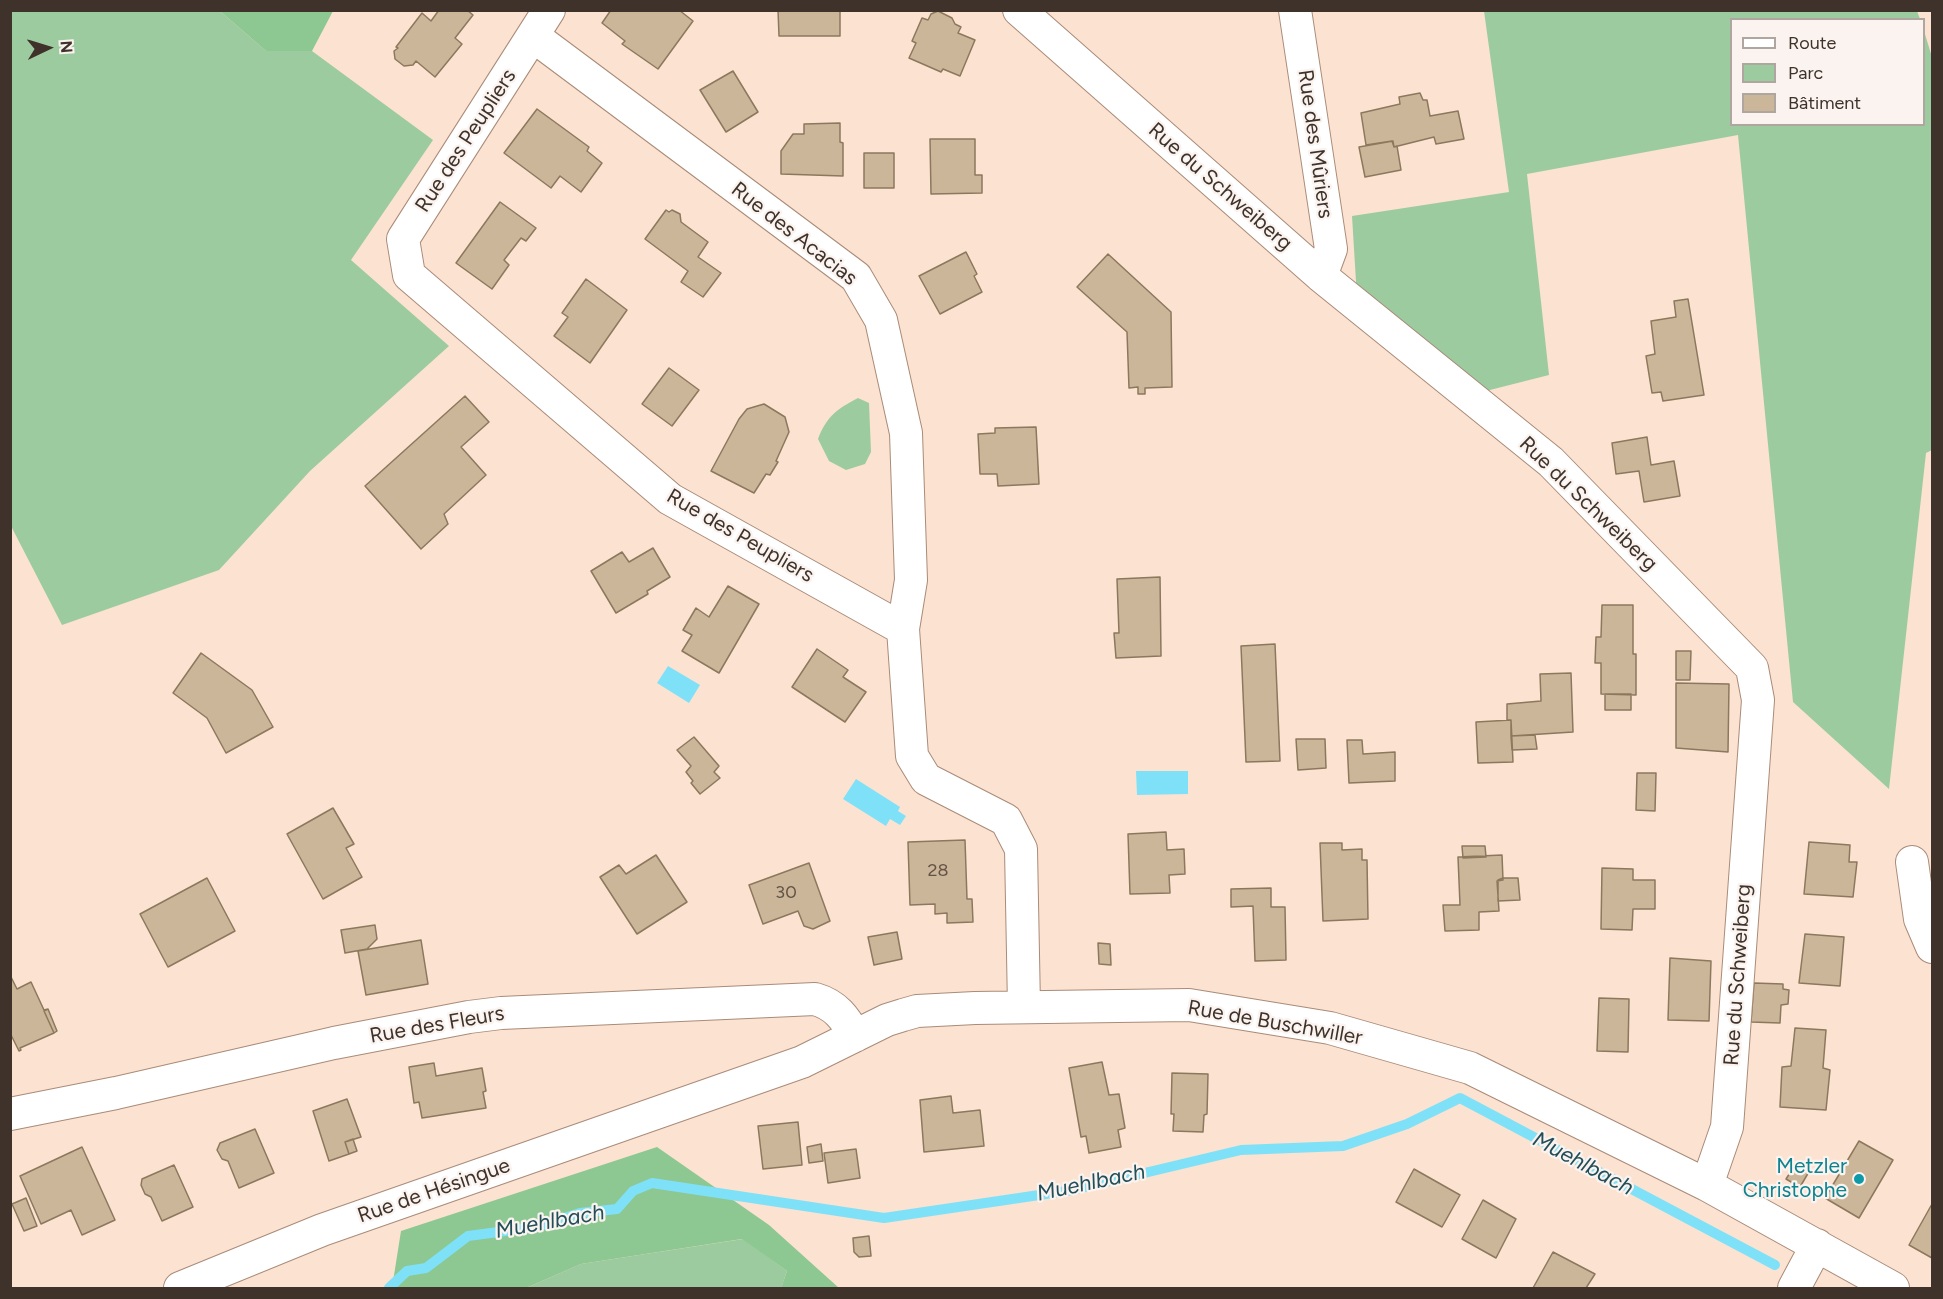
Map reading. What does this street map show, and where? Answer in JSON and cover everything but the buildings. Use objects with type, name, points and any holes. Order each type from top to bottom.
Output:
[{"type":"street","name":"Rue du Schweiberg","points":[[1019,10],[1321,276],[1551,462],[1752,668],[1758,700],[1726,1127],[1707,1185]]},
{"type":"street","name":"Rue des Mûriers","points":[[1295,10],[1331,249],[1321,276]]},
{"type":"street","name":"Rue des Peupliers","points":[[541,23],[403,239],[409,275],[670,499],[903,629]]},
{"type":"street","name":"Rue des Acacias","points":[[541,23],[856,277],[880,320],[906,433],[911,580],[903,629]]},
{"type":"street","points":[[903,629],[912,756],[926,779],[1006,820],[1021,849],[1024,1007]]},
{"type":"street","points":[[1912,862],[1920,919],[1932,947]]},
{"type":"street","name":"Rue des Fleurs","points":[[10,1114],[437,1022],[501,1013],[815,999],[834,1007],[846,1020],[855,1036]]},
{"type":"street","name":"Rue de Buschwiller","points":[[690,1101],[802,1062],[886,1020],[917,1011],[1189,1005],[1330,1028],[1470,1068],[1707,1185],[1893,1288]]},
{"type":"street","name":"Rue de Hésingue","points":[[180,1288],[322,1230],[690,1101]]},
{"type":"street","points":[[1794,1288],[1817,1245]]},
{"type":"green space","points":[[11,11],[220,11],[266,51],[312,51],[433,140],[351,260],[449,346],[310,471],[219,570],[62,625],[11,526]]},
{"type":"green space","points":[[220,11],[333,11],[312,51],[266,51]]},
{"type":"green space","points":[[1484,11],[1917,11],[1920,18],[1730,18],[1730,126],[1925,126],[1925,34],[1932,57],[1932,450],[1926,453],[1889,789],[1793,702],[1738,135],[1527,174],[1549,375],[1482,392],[1357,298],[1352,216],[1509,192]]},
{"type":"green space","points":[[858,398],[869,403],[871,452],[865,464],[846,470],[829,461],[818,439],[825,424],[834,414]]},
{"type":"green space","points":[[657,1147],[769,1225],[839,1288],[781,1288],[787,1271],[742,1239],[581,1264],[526,1288],[392,1288],[401,1231]]},
{"type":"green space","points":[[743,1239],[787,1271],[781,1288],[526,1288],[581,1264]]},
{"type":"water","points":[[668,666],[700,685],[689,703],[657,683]]},
{"type":"water","points":[[1136,771],[1188,771],[1188,794],[1137,795]]},
{"type":"water","points":[[856,779],[900,807],[898,811],[906,816],[900,825],[890,819],[886,826],[843,799]]},
{"type":"waterway","name":"Muehlbach","points":[[389,1288],[407,1271],[426,1268],[468,1236],[536,1227],[580,1213],[617,1209],[633,1191],[652,1183],[884,1218],[1073,1190],[1241,1150],[1343,1146],[1407,1124],[1460,1098],[1775,1265]]},
{"type":"place","name":"Metzler Christophe","points":[[1859,1179]]}]
